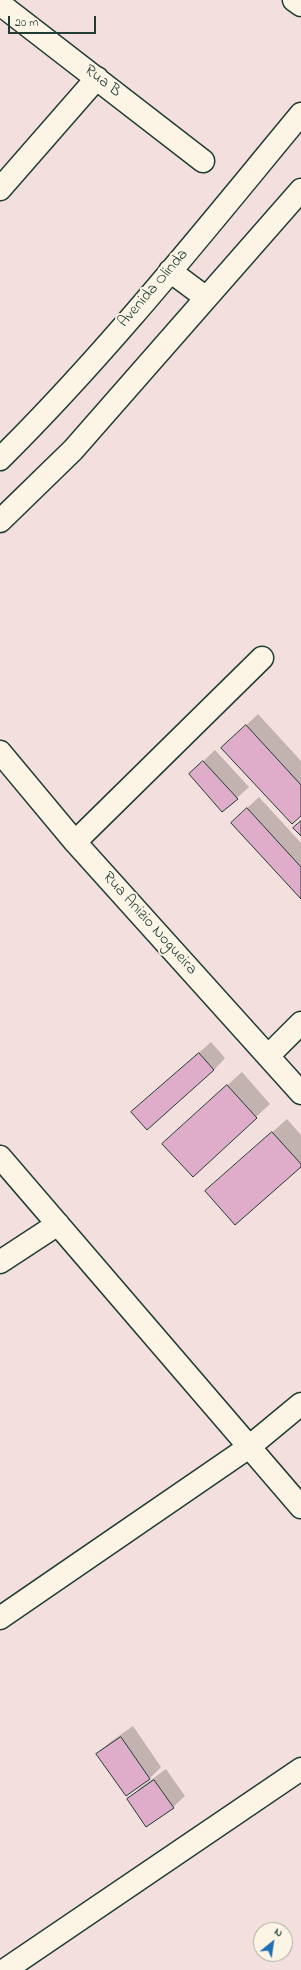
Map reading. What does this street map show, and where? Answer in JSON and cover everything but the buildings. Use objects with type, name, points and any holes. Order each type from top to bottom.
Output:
[{"type":"street","points":[[294,0],[301,5]]},
{"type":"street","name":"Rua B","points":[[0,4],[203,161]]},
{"type":"street","points":[[0,189],[97,78]]},
{"type":"street","name":"Avenida Olinda","points":[[0,459],[40,419],[170,271],[301,114]]},
{"type":"street","points":[[0,521],[72,450],[205,297],[300,192]]},
{"type":"street","points":[[170,271],[205,297]]},
{"type":"street","points":[[75,842],[262,658]]},
{"type":"street","name":"Rua Anizio Nogueira","points":[[0,752],[75,842],[301,1093]]},
{"type":"street","points":[[268,1056],[301,1023]]},
{"type":"street","points":[[0,1157],[301,1507]]},
{"type":"street","points":[[0,1262],[58,1224]]},
{"type":"street","points":[[0,1618],[249,1447],[301,1404]]},
{"type":"street","points":[[5,1970],[301,1769]]}]
